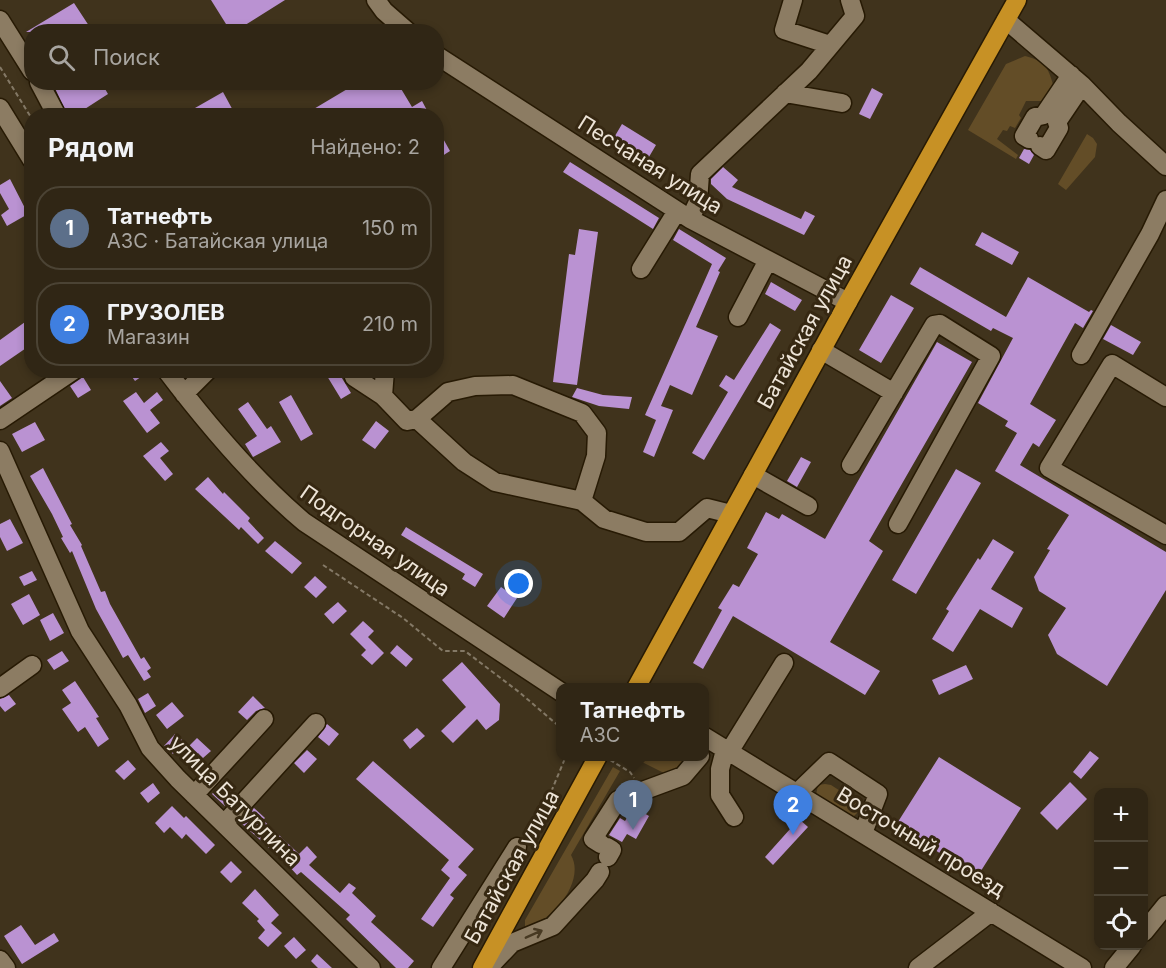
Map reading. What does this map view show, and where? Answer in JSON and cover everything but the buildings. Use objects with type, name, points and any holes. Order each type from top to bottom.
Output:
[{"type":"highway","name":"Батайская улица","points":[[638,683],[1015,1]]},
{"type":"highway","name":"Батайская улица","points":[[482,968],[604,761]]},
{"type":"street","points":[[376,0],[399,24]]},
{"type":"street","points":[[793,0],[784,30],[830,45]]},
{"type":"street","points":[[641,269],[683,215],[698,202],[700,174],[809,71],[855,16],[850,0]]},
{"type":"street","points":[[1006,20],[1076,80],[1166,166]]},
{"type":"street","points":[[3,32],[24,60]]},
{"type":"street","name":"Песчаная улица","points":[[444,61],[683,215],[848,302]]},
{"type":"street","points":[[1035,143],[1046,150],[1059,128],[1057,122],[1076,80]]},
{"type":"street","points":[[43,90],[53,108]]},
{"type":"street","points":[[785,93],[842,104]]},
{"type":"street","points":[[0,108],[24,148]]},
{"type":"street","points":[[1081,355],[1150,234],[1166,200]]},
{"type":"street","points":[[738,317],[768,260]]},
{"type":"street","points":[[851,465],[934,325],[940,324],[991,356],[898,524]]},
{"type":"street","points":[[821,350],[894,393]]},
{"type":"street","points":[[1166,397],[1112,363],[1049,468],[1166,535]]},
{"type":"street","points":[[0,420],[62,378]]},
{"type":"street","name":"Подгорная улица","points":[[172,378],[256,477],[304,522],[556,689]]},
{"type":"street","points":[[184,394],[200,378]]},
{"type":"street","points":[[356,378],[383,396],[407,421],[417,419],[448,392],[475,386],[513,385],[582,413],[597,433],[596,456],[582,501]]},
{"type":"street","points":[[383,396],[384,378]]},
{"type":"street","points":[[417,419],[464,462],[495,482],[582,501],[604,519],[646,532],[679,532],[707,508],[731,514]]},
{"type":"street","name":"улица Батурлина","points":[[0,451],[80,631],[128,705],[150,748],[194,795],[371,968]]},
{"type":"street","points":[[753,474],[808,506]]},
{"type":"street","points":[[734,817],[720,795],[720,769],[715,746],[784,663]]},
{"type":"street","points":[[0,688],[32,665]]},
{"type":"street","points":[[194,795],[264,719]]},
{"type":"street","points":[[224,824],[316,723]]},
{"type":"street","name":"Восточный проезд","points":[[715,746],[797,793],[1082,968]]},
{"type":"street","points":[[488,968],[512,943],[553,926],[596,880],[604,855],[593,839],[618,800],[683,776],[696,761]]},
{"type":"street","points":[[797,793],[828,762],[878,794],[863,834]]},
{"type":"street","points":[[441,968],[517,847]]},
{"type":"street","points":[[1148,926],[1166,905]]},
{"type":"street","points":[[918,968],[991,912]]},
{"type":"street","points":[[1114,968],[1128,950]]},
{"type":"street","points":[[0,960],[6,968]]},
{"type":"path","points":[[0,67],[26,108]]},
{"type":"path","points":[[323,565],[403,618],[443,651],[465,651],[556,724]]},
{"type":"path","points":[[517,847],[549,797],[564,761]]},
{"type":"path","points":[[609,761],[630,771],[641,791]]},
{"type":"shaded area","points":[[1025,56],[1038,60],[1046,67],[1054,88],[1045,101],[1026,101],[1015,128],[1010,126],[1007,131],[1003,130],[997,139],[1018,155],[1016,159],[968,130],[1006,64]]},
{"type":"shaded area","points":[[1087,134],[1097,144],[1095,157],[1066,190],[1058,184]]},
{"type":"shaded area","points":[[640,761],[688,761],[686,765],[666,774]]},
{"type":"shaded area","points":[[613,767],[620,771],[571,855],[574,877],[564,899],[546,918],[525,927],[525,920]]},
{"type":"shaded area","points":[[818,785],[831,785],[856,801],[859,811],[852,818],[816,795]]},
{"type":"place","name":"Татнефть","points":[[633,830]]},
{"type":"place","name":"ГРУЗОЛЕВ","points":[[793,835]]}]
